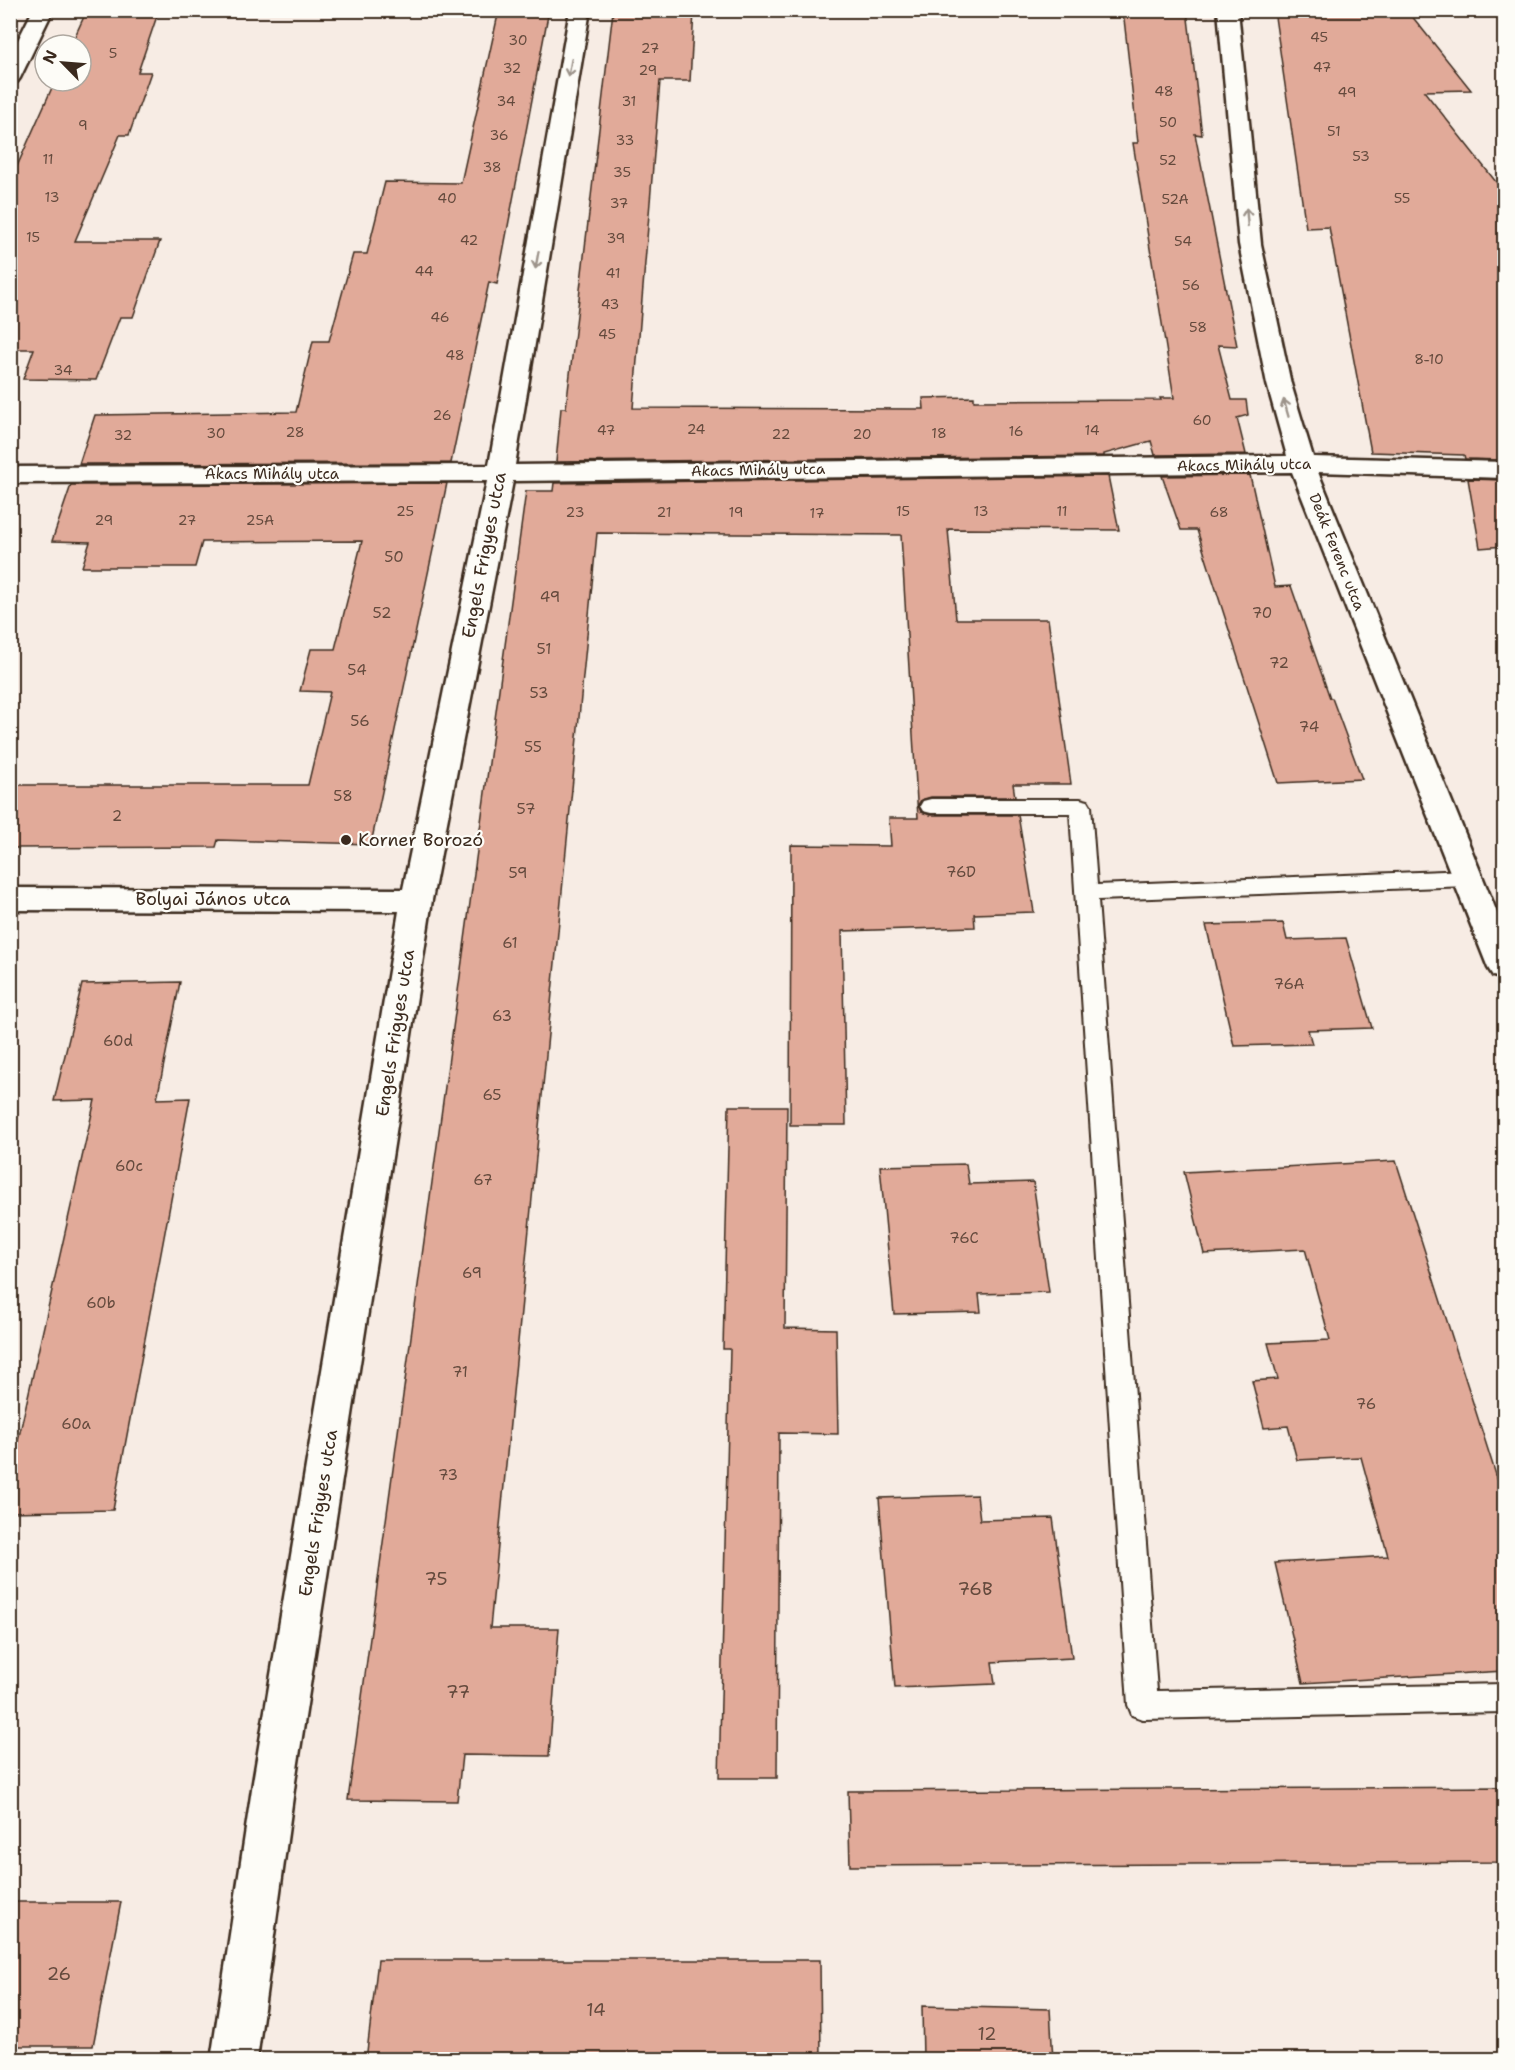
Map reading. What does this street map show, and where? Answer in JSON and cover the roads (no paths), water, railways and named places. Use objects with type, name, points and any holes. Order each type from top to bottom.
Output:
[{"type":"street","points":[[10,78],[43,10]]},
{"type":"street","name":"Engels Frigyes utca","points":[[234,2060],[274,1782],[416,900],[501,473],[580,10]]},
{"type":"street","name":"Deák Ferenc utca","points":[[1228,10],[1250,244],[1279,384],[1302,464],[1504,968]]},
{"type":"street","name":"Akacs Mihály utca","points":[[10,475],[501,473],[1302,464],[1504,470]]},
{"type":"street","name":"Bolyai János utca","points":[[10,898],[416,900]]},
{"type":"lane","points":[[931,806],[1080,806],[1143,1705],[1504,1698]]},
{"type":"lane","points":[[1086,893],[1468,878]]},
{"type":"place","name":"Korner Borozó","points":[[346,840]]}]
